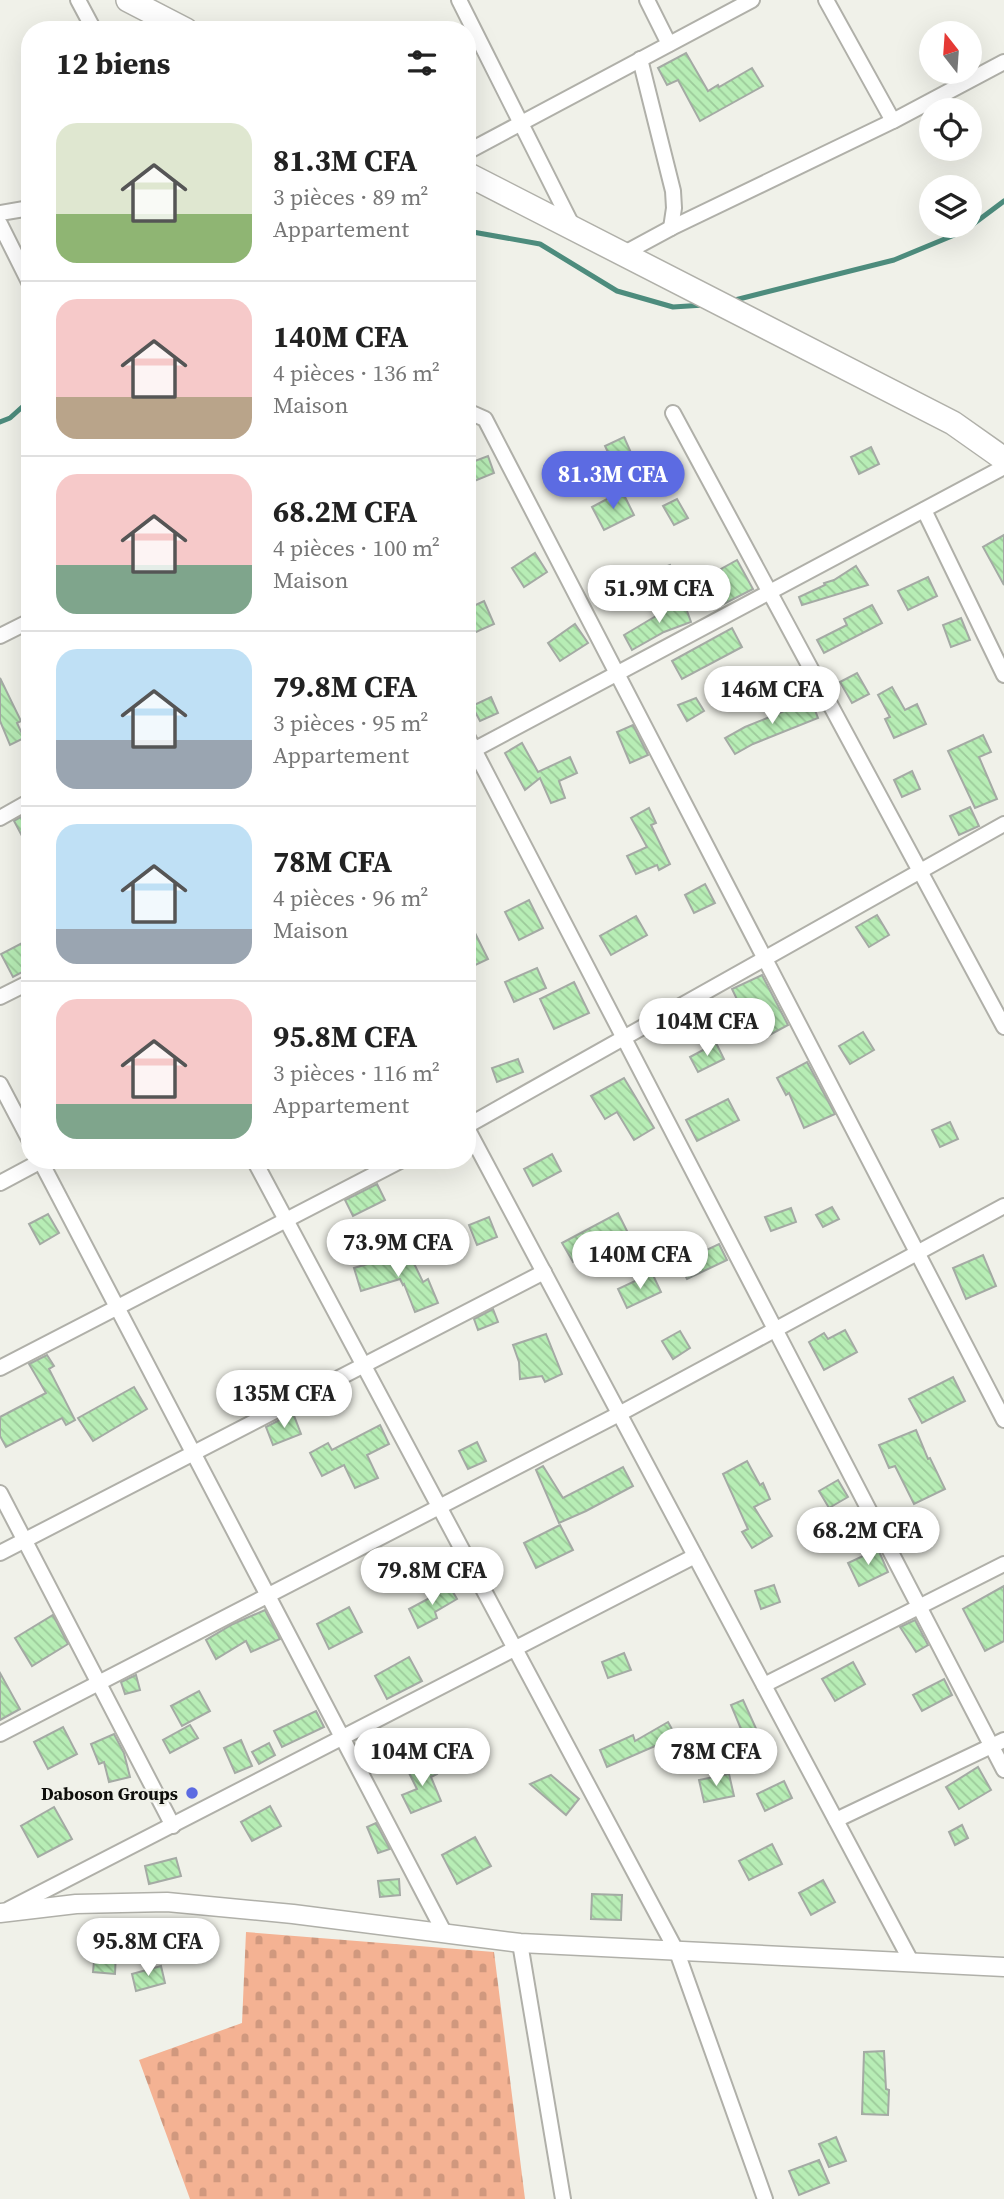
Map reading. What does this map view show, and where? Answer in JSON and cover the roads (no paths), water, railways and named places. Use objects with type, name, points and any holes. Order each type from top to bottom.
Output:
[{"type":"main road","points":[[128,0],[169,21]]},
{"type":"main road","points":[[476,179],[953,423],[1004,459]]},
{"type":"street","points":[[78,0],[89,21]]},
{"type":"street","points":[[459,0],[470,21]]},
{"type":"street","points":[[647,0],[668,44]]},
{"type":"street","points":[[476,147],[751,0]]},
{"type":"street","points":[[826,0],[893,121]]},
{"type":"street","points":[[476,34],[573,228]]},
{"type":"street","points":[[640,60],[673,191],[671,228]]},
{"type":"street","points":[[623,254],[671,228],[893,121],[1004,62]]},
{"type":"street","points":[[0,213],[21,210]]},
{"type":"street","points":[[0,224],[21,266]]},
{"type":"street","points":[[673,413],[1004,1027]]},
{"type":"street","points":[[476,415],[485,419],[1004,1420]]},
{"type":"street","points":[[476,749],[1004,467]]},
{"type":"street","points":[[924,510],[1004,675]]},
{"type":"street","points":[[0,636],[21,626]]},
{"type":"street","points":[[476,761],[624,1038],[919,1607],[998,1743],[1004,1770]]},
{"type":"street","points":[[0,818],[21,806]]},
{"type":"street","points":[[476,1122],[1004,824]]},
{"type":"street","points":[[0,997],[21,986]]},
{"type":"street","points":[[0,1084],[21,1124]]},
{"type":"street","points":[[476,1144],[912,1963]]},
{"type":"street","points":[[0,1183],[26,1169]]},
{"type":"street","points":[[45,1169],[445,1934]]},
{"type":"street","points":[[259,1169],[677,1952],[765,2199]]},
{"type":"street","points":[[0,1368],[385,1169]]},
{"type":"street","points":[[0,1734],[619,1414],[1004,1206]]},
{"type":"street","points":[[0,1553],[544,1272]]},
{"type":"street","points":[[0,1493],[173,1826]]},
{"type":"street","points":[[0,1913],[695,1556]]},
{"type":"street","points":[[764,1685],[1004,1564]]},
{"type":"street","points":[[836,1820],[998,1743]]},
{"type":"street","points":[[0,1913],[76,1904],[167,1902],[293,1914],[520,1943],[1004,1967]]},
{"type":"street","points":[[520,1943],[563,2199]]},
{"type":"waterway","points":[[731,301],[894,260],[964,231],[1004,201]]},
{"type":"waterway","points":[[476,233],[540,244],[617,291],[673,307],[704,305]]},
{"type":"waterway","points":[[0,422],[10,418],[21,408]]},
{"type":"place","name":"Daboson Groups","points":[[192,1793]]}]
